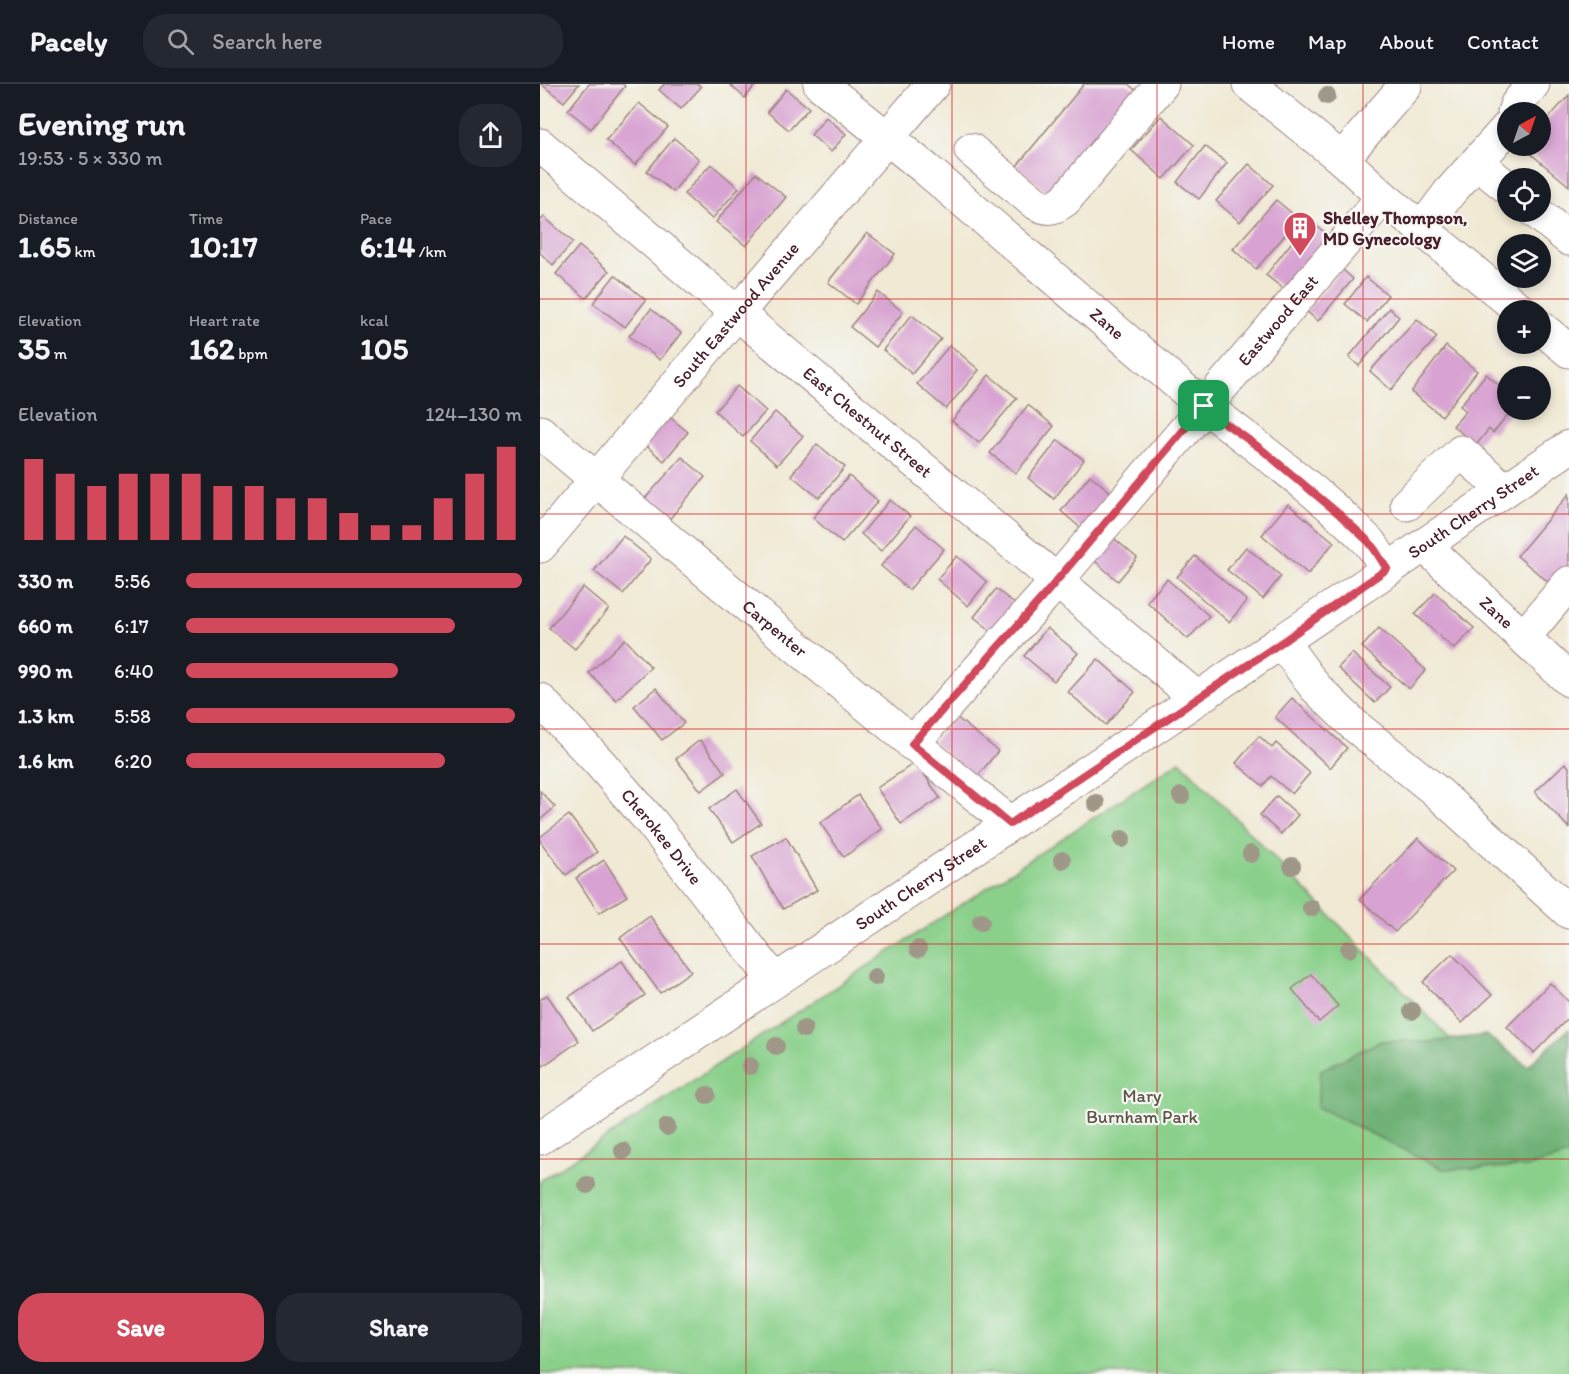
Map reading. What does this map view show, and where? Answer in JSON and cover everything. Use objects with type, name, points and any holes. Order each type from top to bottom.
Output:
[{"type":"street","name":"Zane","points":[[819,84],[1005,236],[1222,421],[1260,448],[1339,514],[1369,542],[1387,569]]},
{"type":"street","name":"South Eastwood Avenue","points":[[540,546],[933,84]]},
{"type":"street","points":[[970,150],[1034,202],[1042,207],[1057,206],[1065,200],[1162,84]]},
{"type":"street","points":[[1249,84],[1342,159],[1383,197],[1508,300]]},
{"type":"street","points":[[1519,102],[1533,84]]},
{"type":"street","points":[[1342,159],[1405,86]]},
{"type":"street","points":[[1422,229],[1449,193],[1497,140]]},
{"type":"street","name":"East Chestnut Street","points":[[540,145],[1197,698]]},
{"type":"street","points":[[1477,163],[1497,179]]},
{"type":"street","name":"Eastwood East","points":[[912,744],[1042,598],[1383,197]]},
{"type":"street","points":[[1548,222],[1569,239]]},
{"type":"street","points":[[1551,336],[1569,351]]},
{"type":"street","name":"Carpenter","points":[[540,432],[1010,824]]},
{"type":"street","name":"South Cherry Street","points":[[540,1138],[1282,642],[1569,447]]},
{"type":"street","points":[[1407,504],[1461,452],[1505,490]]},
{"type":"street","name":"Zane","points":[[1424,545],[1569,680]]},
{"type":"street","points":[[1523,638],[1569,583]]},
{"type":"street","points":[[1282,642],[1315,687],[1354,725],[1437,792],[1569,912]]},
{"type":"street","name":"Cherokee Drive","points":[[540,700],[599,762],[652,824],[775,981]]},
{"type":"green space","name":"Mary Burnham Park","points":[[1180,761],[1525,1116],[1569,1070],[1569,1374],[540,1374],[540,1181]]},
{"type":"green space","points":[[1569,1029],[1569,1155],[1527,1167],[1443,1169],[1317,1107],[1321,1070],[1381,1041],[1430,1042],[1486,1035],[1528,1066]]},
{"type":"building","points":[[541,84],[579,84],[564,102]]},
{"type":"building","points":[[589,84],[623,84],[625,86],[591,129],[568,110]]},
{"type":"building","points":[[664,84],[698,84],[701,87],[681,109],[659,90]]},
{"type":"building","points":[[729,84],[756,84],[745,98]]},
{"type":"building","points":[[1084,84],[1128,84],[1139,93],[1053,197],[1016,167]]},
{"type":"building","points":[[786,89],[809,108],[789,130],[767,112]]},
{"type":"building","points":[[1569,95],[1569,186],[1551,171],[1551,168],[1548,168],[1533,156],[1551,156],[1551,115]]},
{"type":"building","points":[[639,103],[668,127],[635,165],[606,140]]},
{"type":"building","points":[[1161,116],[1194,145],[1164,179],[1131,150]]},
{"type":"building","points":[[826,117],[846,134],[831,152],[811,135]]},
{"type":"building","points":[[674,138],[699,159],[673,192],[647,171]]},
{"type":"building","points":[[1205,146],[1227,163],[1199,199],[1177,182]]},
{"type":"building","points":[[711,164],[739,188],[712,219],[684,194]]},
{"type":"building","points":[[1249,164],[1273,185],[1240,222],[1216,201]]},
{"type":"building","points":[[756,173],[786,197],[746,246],[716,222]]},
{"type":"building","points":[[1276,200],[1299,219],[1256,269],[1233,249]]},
{"type":"building","points":[[544,217],[573,242],[553,265],[540,253],[540,221]]},
{"type":"building","name":"Shelley Thompson, MD Gynecology","points":[[1309,220],[1333,239],[1290,294],[1266,275]]},
{"type":"building","points":[[867,233],[895,254],[856,304],[828,282]]},
{"type":"building","points":[[579,246],[609,271],[586,298],[556,274]]},
{"type":"building","points":[[1342,269],[1353,279],[1318,321],[1306,311]]},
{"type":"building","points":[[615,275],[646,300],[625,327],[593,303]]},
{"type":"building","points":[[1366,277],[1388,295],[1367,322],[1345,304]]},
{"type":"building","points":[[878,292],[903,312],[875,347],[850,327]]},
{"type":"building","points":[[1389,308],[1399,317],[1359,366],[1349,357]]},
{"type":"building","points":[[651,309],[681,333],[660,360],[629,336]]},
{"type":"building","points":[[912,315],[941,339],[912,374],[883,350]]},
{"type":"building","points":[[1417,319],[1437,337],[1391,390],[1370,371]]},
{"type":"building","points":[[950,345],[979,370],[946,409],[917,384]]},
{"type":"building","points":[[1446,346],[1477,371],[1442,416],[1411,392]]},
{"type":"building","points":[[1486,374],[1497,384],[1497,420],[1504,420],[1493,433],[1489,429],[1476,445],[1453,426],[1466,411],[1460,406]]},
{"type":"building","points":[[989,375],[1017,398],[979,443],[952,421]]},
{"type":"building","points":[[737,386],[766,411],[743,437],[715,411]]},
{"type":"building","points":[[1028,405],[1054,426],[1016,473],[990,453]]},
{"type":"building","points":[[775,412],[803,436],[777,465],[750,441]]},
{"type":"building","points":[[666,414],[688,432],[664,461],[643,443]]},
{"type":"building","points":[[1058,440],[1084,460],[1054,499],[1028,478]]},
{"type":"building","points":[[817,444],[845,467],[819,498],[791,475]]},
{"type":"building","points":[[682,457],[705,477],[667,522],[643,501]]},
{"type":"building","points":[[1090,475],[1114,495],[1084,531],[1061,511]]},
{"type":"building","points":[[849,476],[878,501],[842,543],[813,518]]},
{"type":"building","points":[[1569,494],[1569,566],[1552,585],[1517,556]]},
{"type":"building","points":[[890,500],[910,516],[881,551],[861,534]]},
{"type":"building","points":[[1288,504],[1334,542],[1308,574],[1262,535]]},
{"type":"building","points":[[916,525],[944,549],[909,590],[881,566]]},
{"type":"building","points":[[1109,534],[1137,558],[1118,581],[1090,557]]},
{"type":"building","points":[[623,536],[651,559],[623,594],[594,571]]},
{"type":"building","points":[[1246,547],[1281,576],[1263,599],[1227,570]]},
{"type":"building","points":[[957,556],[987,582],[968,606],[937,579]]},
{"type":"building","points":[[1195,556],[1247,601],[1229,622],[1177,577]]},
{"type":"building","points":[[1167,579],[1209,616],[1188,639],[1147,602]]},
{"type":"building","points":[[583,587],[609,609],[575,649],[549,628]]},
{"type":"building","points":[[996,589],[1019,607],[996,635],[974,617]]},
{"type":"building","points":[[1435,593],[1474,628],[1454,649],[1415,614]]},
{"type":"building","points":[[1047,628],[1078,653],[1054,681],[1024,656]]},
{"type":"building","points":[[1379,628],[1426,670],[1409,689],[1362,647]]},
{"type":"building","points":[[625,639],[651,667],[616,700],[589,673]]},
{"type":"building","points":[[1352,653],[1390,687],[1375,703],[1338,668]]},
{"type":"building","points":[[1098,659],[1135,692],[1106,725],[1068,692]]},
{"type":"building","points":[[656,688],[684,723],[662,740],[634,706]]},
{"type":"building","points":[[1292,698],[1347,748],[1330,768],[1275,717]]},
{"type":"building","points":[[955,716],[998,751],[976,778],[933,743]]},
{"type":"building","points":[[1259,736],[1272,748],[1276,743],[1310,773],[1292,794],[1271,776],[1263,786],[1236,763]]},
{"type":"building","points":[[700,740],[725,773],[701,791],[676,759]]},
{"type":"building","points":[[916,762],[940,798],[901,824],[877,788]]},
{"type":"building","points":[[1565,763],[1569,767],[1569,828],[1535,792]]},
{"type":"building","points":[[737,789],[761,823],[733,842],[709,809]]},
{"type":"building","points":[[540,791],[555,807],[540,820]]},
{"type":"building","points":[[858,795],[882,829],[844,857],[820,823]]},
{"type":"building","points":[[1277,796],[1298,815],[1281,834],[1260,815]]},
{"type":"building","points":[[569,815],[597,852],[566,875],[540,841],[540,837]]},
{"type":"building","points":[[786,837],[817,890],[783,909],[752,856]]},
{"type":"building","points":[[1418,838],[1453,871],[1395,932],[1360,899]]},
{"type":"building","points":[[604,860],[627,896],[599,913],[576,878]]},
{"type":"building","points":[[650,916],[691,971],[660,993],[620,938]]},
{"type":"building","points":[[1452,954],[1492,995],[1462,1023],[1423,982]]},
{"type":"building","points":[[622,961],[645,995],[592,1031],[569,997]]},
{"type":"building","points":[[1311,974],[1338,1006],[1319,1022],[1292,989]]},
{"type":"building","points":[[1550,983],[1569,1002],[1569,1017],[1534,1053],[1507,1027]]},
{"type":"building","points":[[547,995],[579,1041],[540,1068],[540,1000]]},
{"type":"place","name":"Shelley Thompson, MD Gynecology","points":[[1300,257]]},
{"type":"route","points":[[1204,406],[1260,448],[1339,514],[1369,542],[1387,569],[1010,824],[912,744],[1042,598],[1204,406]]}]
